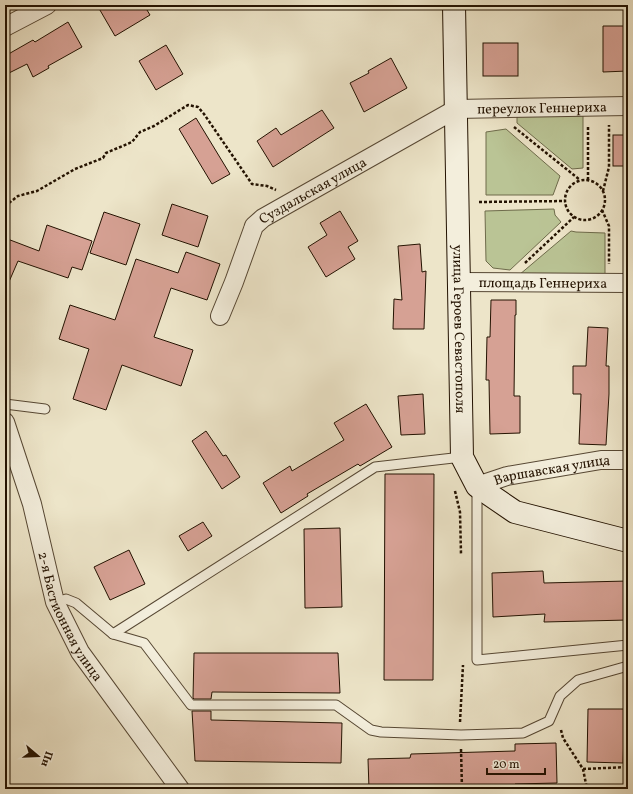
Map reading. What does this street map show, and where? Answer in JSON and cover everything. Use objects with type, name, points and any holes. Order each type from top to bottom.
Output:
[{"type":"main road","name":"улица Героев Севастополя","points":[[454,5],[462,457],[477,486],[515,512],[628,541]]},
{"type":"street","points":[[5,27],[47,5]]},
{"type":"street","name":"переулок Геннериха","points":[[456,110],[628,106]]},
{"type":"street","name":"Суздальская улица","points":[[220,316],[254,226],[263,218],[456,110]]},
{"type":"street","name":"площадь Геннериха","points":[[459,282],[628,283]]},
{"type":"street","name":"2-я Бастионная улица","points":[[5,422],[32,504],[54,602],[80,652],[180,789]]},
{"type":"street","name":"Варшавская улица","points":[[477,486],[507,476],[601,460],[628,460]]},
{"type":"lane","points":[[5,404],[45,409]]},
{"type":"lane","points":[[113,634],[375,467],[462,457]]},
{"type":"lane","points":[[477,486],[477,660],[628,645]]},
{"type":"lane","points":[[54,602],[66,599],[76,604],[113,634],[144,643],[192,704],[336,705],[371,730],[381,732],[461,735],[523,732],[549,721],[560,696],[578,680],[628,666]]},
{"type":"path","points":[[5,206],[18,196],[37,191],[75,169],[103,158],[106,154],[132,142],[140,132],[154,126],[188,106],[198,107],[204,114],[252,184],[267,186],[296,199]]},
{"type":"path","points":[[588,107],[588,180]]},
{"type":"path","points":[[603,191],[609,167],[608,107]]},
{"type":"path","points":[[490,109],[581,181]]},
{"type":"path","points":[[588,180],[594,182],[603,191],[605,197],[602,210],[593,218],[587,220],[574,217],[566,207],[565,201],[566,194],[574,183],[588,180]]},
{"type":"path","points":[[479,202],[565,201]]},
{"type":"path","points":[[602,210],[609,226],[608,283]]},
{"type":"path","points":[[505,283],[574,217]]},
{"type":"path","points":[[460,726],[463,664]]},
{"type":"path","points":[[555,708],[563,738],[583,769],[587,789]]},
{"type":"path","points":[[462,761],[462,789]]},
{"type":"path","points":[[583,769],[628,767]]},
{"type":"green space","points":[[521,114],[583,114],[583,168],[572,169],[517,123],[517,117]]},
{"type":"green space","points":[[506,129],[560,176],[553,195],[486,195],[486,132]]},
{"type":"green space","points":[[554,209],[555,215],[561,222],[510,270],[493,268],[486,261],[485,211]]},
{"type":"green space","points":[[571,231],[605,233],[605,276],[519,275]]},
{"type":"building","points":[[97,5],[144,5],[150,15],[115,36]]},
{"type":"building","points":[[68,22],[82,47],[48,66],[49,68],[33,77],[27,64],[5,75],[5,56],[33,40],[35,42]]},
{"type":"building","points":[[603,26],[628,26],[628,71],[603,72]]},
{"type":"building","points":[[483,43],[518,43],[518,76],[483,76]]},
{"type":"building","points":[[166,45],[183,74],[156,90],[139,61]]},
{"type":"building","points":[[391,58],[407,88],[364,112],[350,83],[369,73],[368,71]]},
{"type":"building","points":[[322,110],[334,128],[273,167],[257,141],[276,128],[281,135]]},
{"type":"building","points":[[196,118],[230,174],[212,184],[179,129]]},
{"type":"building","points":[[613,135],[628,135],[628,166],[613,166]]},
{"type":"building","points":[[172,204],[208,216],[198,247],[162,235]]},
{"type":"building","points":[[340,211],[358,241],[348,247],[355,259],[326,277],[308,247],[327,235],[320,223]]},
{"type":"building","points":[[104,212],[140,224],[126,265],[90,253]]},
{"type":"building","points":[[47,225],[92,241],[82,270],[72,267],[68,278],[18,261],[5,291],[5,238],[39,251]]},
{"type":"building","points":[[420,244],[422,272],[426,271],[424,329],[393,329],[394,299],[402,300],[398,246]]},
{"type":"building","points":[[186,252],[220,264],[207,300],[171,288],[154,337],[193,350],[181,386],[122,365],[106,410],[73,399],[89,349],[59,339],[70,305],[115,320],[136,259],[178,273]]},
{"type":"building","points":[[491,300],[516,300],[514,396],[520,396],[520,433],[490,434],[489,380],[486,380],[487,337],[490,337]]},
{"type":"building","points":[[588,327],[608,328],[606,366],[609,366],[609,394],[606,445],[579,444],[581,394],[573,394],[573,366],[586,366]]},
{"type":"building","points":[[423,394],[425,434],[401,435],[398,396]]},
{"type":"building","points":[[366,404],[392,447],[360,466],[358,464],[307,494],[308,496],[281,513],[263,483],[290,466],[292,471],[344,440],[334,423]]},
{"type":"building","points":[[206,431],[223,456],[226,455],[240,477],[222,489],[192,441]]},
{"type":"building","points":[[385,474],[434,474],[433,680],[384,680]]},
{"type":"building","points":[[203,522],[212,536],[188,551],[179,536]]},
{"type":"building","points":[[340,528],[342,607],[305,608],[304,529]]},
{"type":"building","points":[[129,550],[145,584],[110,600],[94,567]]},
{"type":"building","points":[[543,571],[544,583],[628,581],[628,620],[544,622],[545,614],[493,617],[492,573]]},
{"type":"building","points":[[194,653],[338,653],[340,693],[212,692],[211,699],[194,699]]},
{"type":"building","points":[[588,709],[628,709],[628,734],[624,734],[623,763],[587,762]]},
{"type":"building","points":[[192,711],[211,711],[211,720],[342,723],[341,763],[195,761]]},
{"type":"building","points":[[556,743],[557,783],[515,784],[515,789],[369,789],[368,759],[410,758],[411,754],[515,751],[515,744]]}]
